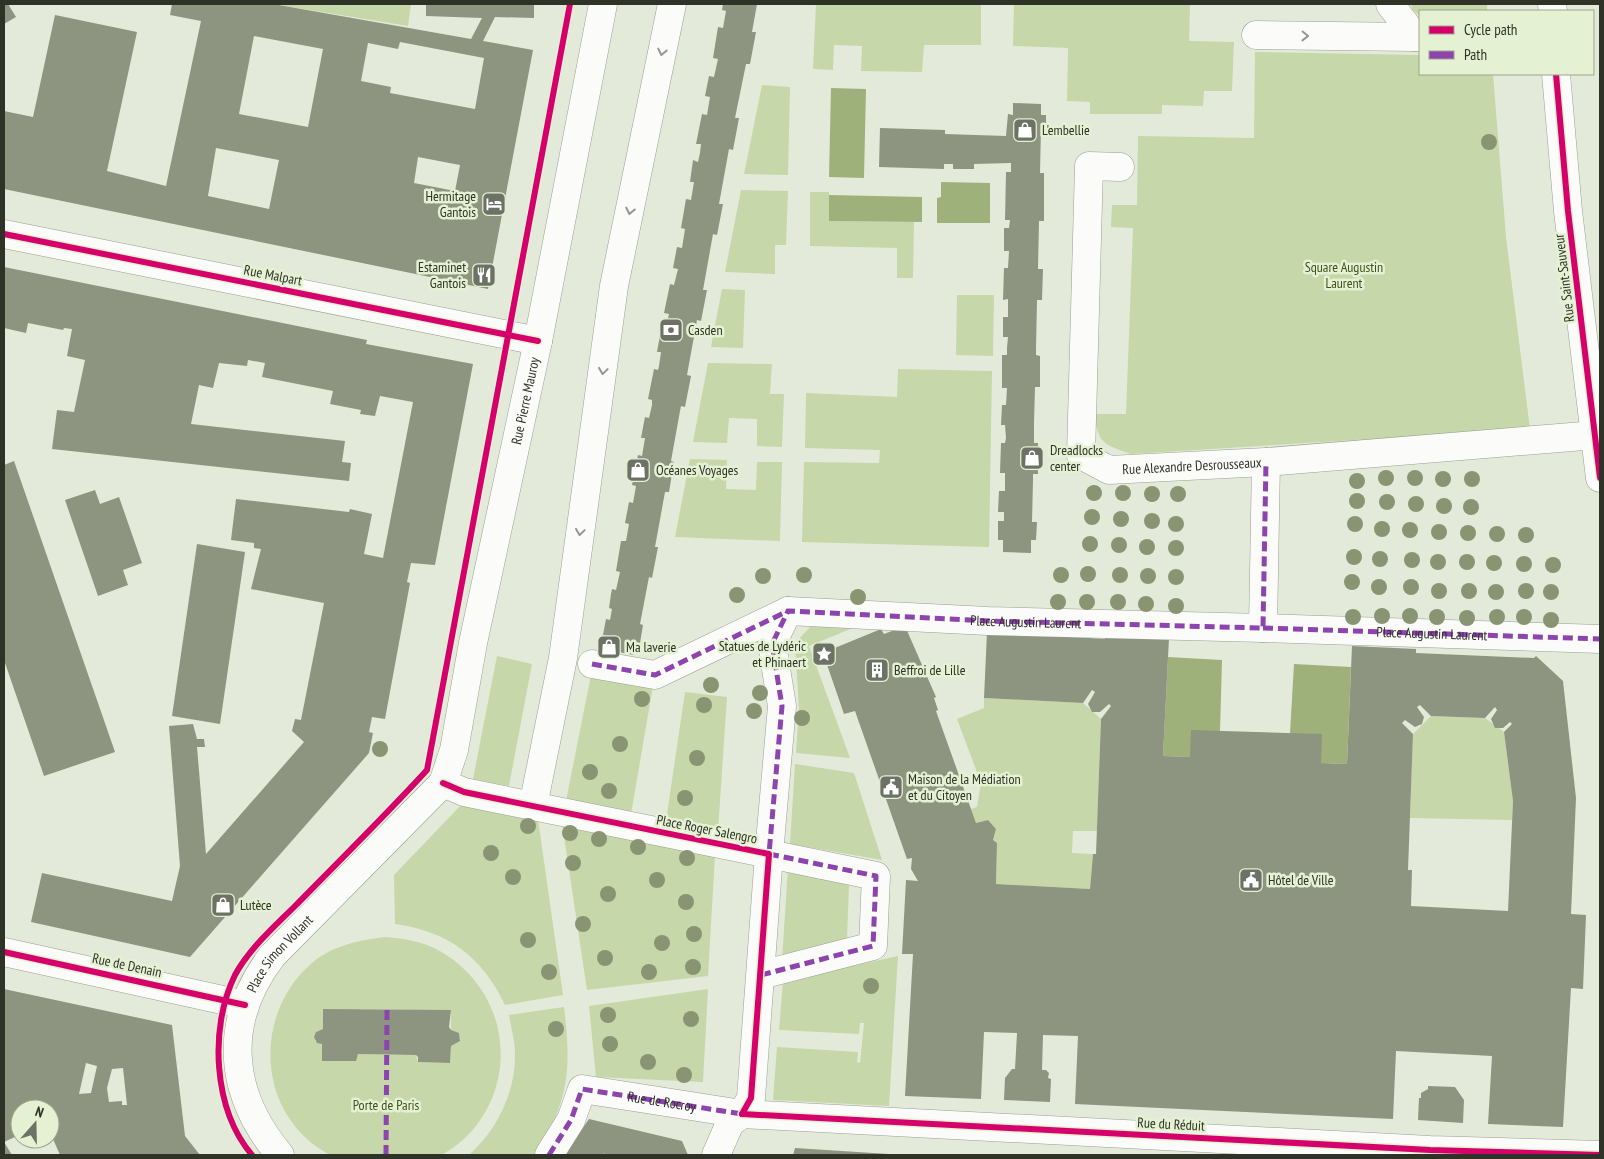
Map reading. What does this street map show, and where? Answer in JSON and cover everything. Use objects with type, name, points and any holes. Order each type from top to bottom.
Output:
[{"type":"street","name":"Rue Pierre Mauroy","points":[[439,788],[454,750],[473,643],[538,341],[603,4]]},
{"type":"street","points":[[533,806],[563,658],[614,286],[672,4]]},
{"type":"street","points":[[1390,4],[1418,37]]},
{"type":"street","points":[[1256,35],[1418,37]]},
{"type":"street","name":"Rue Saint-Sauveur","points":[[1556,75],[1568,211],[1595,394],[1600,478]]},
{"type":"street","name":"Rue Alexandre Desrousseaux","points":[[1120,167],[1089,166],[1081,455],[1109,470],[1266,462],[1596,435]]},
{"type":"street","name":"Rue Malpart","points":[[4,234],[538,341]]},
{"type":"street","points":[[1263,628],[1266,462]]},
{"type":"street","name":"Place Roger Salengro","points":[[742,1114],[750,1098],[782,706],[772,644],[788,611]]},
{"type":"street","name":"Place Augustin Laurent","points":[[592,664],[655,675],[788,611],[988,621],[1600,639]]},
{"type":"street","name":"Place Roger Salengro","points":[[439,788],[876,876],[873,946],[761,974]]},
{"type":"street","name":"Place Simon Vollant","points":[[280,1155],[265,1138],[253,1118],[242,1089],[237,1051],[239,1027],[245,1005],[256,980],[272,956],[439,788]]},
{"type":"street","name":"Rue de Denain","points":[[4,952],[245,1005]]},
{"type":"street","name":"Rue de Rocroy","points":[[549,1155],[572,1120],[582,1089],[742,1114]]},
{"type":"street","points":[[716,1155],[730,1123],[742,1114]]},
{"type":"street","name":"Rue du Réduit","points":[[742,1114],[1232,1148],[1430,1150],[1600,1155]]},
{"type":"green space","points":[[273,4],[411,4],[408,26]]},
{"type":"green space","points":[[816,4],[981,4],[981,45],[924,45],[922,72],[861,71],[862,46],[834,45],[833,70],[813,69]]},
{"type":"green space","points":[[1014,4],[1190,4],[1189,41],[1234,42],[1232,91],[1204,91],[1203,106],[1162,105],[1162,114],[1090,114],[1090,102],[1067,101],[1068,48],[1013,46]]},
{"type":"green space","points":[[1411,4],[1487,4],[1487,10],[1419,10],[1419,15],[1413,10]]},
{"type":"green space","name":"Square Augustin Laurent","points":[[1255,52],[1419,55],[1419,75],[1493,75],[1506,237],[1530,429],[1131,454],[1108,445],[1100,437],[1095,414],[1126,414],[1133,228],[1111,227],[1112,205],[1137,205],[1138,136],[1254,138]]},
{"type":"green space","points":[[762,85],[790,87],[788,175],[744,174]]},
{"type":"green space","points":[[741,190],[788,191],[786,245],[775,245],[775,274],[725,272]]},
{"type":"green space","points":[[810,192],[829,192],[829,221],[914,222],[913,278],[897,278],[897,248],[810,246]]},
{"type":"green space","points":[[722,289],[745,290],[743,348],[711,347]]},
{"type":"green space","points":[[957,295],[994,295],[993,356],[956,355]]},
{"type":"green space","points":[[708,363],[772,364],[770,394],[784,394],[782,447],[757,446],[757,419],[729,418],[727,443],[693,442]]},
{"type":"green space","points":[[898,369],[992,371],[989,547],[802,542],[804,462],[879,463],[880,450],[805,448],[806,393],[897,397]]},
{"type":"green space","points":[[690,459],[727,460],[726,489],[756,490],[757,462],[782,462],[780,541],[675,537]]},
{"type":"green space","points":[[817,620],[855,627],[809,646],[850,758],[796,753],[799,708],[795,643]]},
{"type":"green space","points":[[497,656],[532,664],[509,786],[473,779]]},
{"type":"green space","points":[[591,675],[653,686],[631,814],[566,801]]},
{"type":"green space","points":[[685,692],[727,697],[718,831],[666,821]]},
{"type":"green space","points":[[984,698],[1083,703],[1101,719],[1097,831],[1073,831],[1072,853],[1093,854],[1090,889],[996,884],[997,843],[993,840],[996,829],[988,820],[976,823],[971,809],[977,807],[981,783],[957,719],[984,708]]},
{"type":"green space","points":[[1431,716],[1485,718],[1504,732],[1513,801],[1512,820],[1410,818],[1413,734]]},
{"type":"green space","points":[[795,764],[854,773],[882,860],[790,844]]},
{"type":"green space","points":[[462,804],[538,819],[563,995],[505,1005],[485,973],[461,949],[431,933],[414,927],[395,924],[394,875]]},
{"type":"green space","points":[[562,823],[715,855],[708,976],[587,990]]},
{"type":"green space","points":[[788,868],[845,878],[849,886],[847,939],[782,960]]},
{"type":"green space","name":"Porte de Paris","points":[[386,937],[426,944],[456,962],[472,977],[484,994],[493,1013],[499,1033],[501,1054],[499,1075],[493,1096],[484,1114],[465,1138],[441,1155],[330,1155],[306,1138],[288,1116],[276,1091],[271,1064],[272,1037],[279,1010],[292,985],[312,963],[329,952],[347,944]],"holes":[[[362,1009],[451,1011],[451,1030],[459,1033],[460,1041],[451,1046],[450,1063],[418,1062],[416,1055],[358,1054],[358,1056],[322,1061],[322,1044],[315,1041],[316,1032],[323,1029],[323,1025]]]},
{"type":"green space","points":[[898,956],[889,1106],[773,1100],[777,1047],[858,1052],[857,1062],[860,1063],[864,1023],[860,1023],[859,1034],[779,1030],[783,981]]},
{"type":"green space","points":[[708,989],[703,1082],[596,1077],[589,1006]]},
{"type":"green space","points":[[564,1007],[568,1049],[565,1084],[556,1117],[538,1155],[469,1155],[496,1122],[503,1109],[512,1082],[515,1053],[509,1015]]},
{"type":"shaded area","points":[[831,88],[866,89],[864,178],[829,177]]},
{"type":"shaded area","points":[[941,182],[990,183],[990,223],[937,223],[937,198],[941,197]]},
{"type":"shaded area","points":[[829,195],[922,197],[922,222],[829,221]]},
{"type":"shaded area","points":[[1168,657],[1222,660],[1220,731],[1190,757],[1163,756]]},
{"type":"shaded area","points":[[1294,664],[1351,667],[1347,764],[1321,763],[1290,733]]},
{"type":"building","points":[[4,4],[8,4],[16,17],[4,24]]},
{"type":"building","points":[[172,4],[273,4],[471,39],[482,18],[426,16],[426,4],[534,4],[534,18],[495,17],[483,41],[533,50],[488,289],[4,189],[4,111],[33,117],[55,15],[137,32],[107,171],[166,186],[201,21],[170,15]],"holes":[[[254,36],[323,49],[308,127],[239,114]],[[400,42],[484,58],[475,109],[390,93],[391,87],[361,81],[368,43],[398,49]],[[216,148],[279,160],[269,209],[208,196]],[[418,157],[460,165],[455,191],[414,183]]]},
{"type":"building","points":[[723,4],[757,4],[752,32],[756,32],[750,64],[746,64],[735,118],[739,118],[733,150],[729,149],[719,204],[723,204],[717,235],[713,234],[703,290],[707,290],[701,321],[697,320],[687,375],[691,376],[685,407],[681,406],[680,411],[671,461],[674,462],[669,492],[665,492],[655,547],[658,547],[652,578],[649,577],[640,624],[643,625],[640,643],[635,642],[633,655],[605,649],[607,636],[603,635],[606,619],[610,620],[612,609],[609,608],[612,589],[616,590],[620,572],[616,571],[621,541],[626,541],[629,524],[625,523],[629,502],[633,503],[636,486],[632,485],[638,455],[642,456],[645,438],[641,438],[645,417],[649,418],[652,405],[652,400],[648,399],[654,369],[658,370],[659,366],[661,352],[657,352],[661,330],[666,331],[669,314],[664,313],[670,284],[674,285],[678,269],[673,268],[677,247],[682,248],[685,229],[681,228],[686,199],[691,200],[694,182],[690,182],[693,160],[698,162],[700,153],[701,144],[696,144],[702,114],[707,115],[710,97],[705,96],[709,76],[714,77],[718,59],[713,58],[718,27],[723,28],[726,11],[722,10]]},
{"type":"building","points":[[1013,103],[1041,104],[1041,115],[1046,115],[1046,127],[1041,127],[1040,173],[1044,173],[1044,221],[1039,221],[1038,269],[1043,269],[1042,300],[1037,300],[1036,355],[1040,356],[1040,387],[1035,387],[1034,423],[1034,443],[1038,443],[1038,474],[1033,474],[1032,522],[1037,522],[1036,540],[1031,540],[1031,553],[1003,552],[1003,540],[998,540],[998,521],[1004,521],[1004,512],[998,512],[999,491],[1005,491],[1005,473],[1000,473],[1001,443],[1005,443],[1006,438],[1005,425],[1001,425],[1002,405],[1006,405],[1007,388],[1002,388],[1002,355],[1007,355],[1008,337],[1003,337],[1003,317],[1008,317],[1008,299],[1003,300],[1004,268],[1008,268],[1009,251],[1004,251],[1004,228],[1009,228],[1010,220],[1005,220],[1006,172],[1011,172],[1011,163],[974,164],[974,169],[953,169],[953,164],[944,164],[944,169],[879,167],[880,128],[945,130],[945,134],[1006,136],[1008,114],[1013,115]]},
{"type":"building","points":[[4,267],[367,340],[366,344],[473,364],[435,565],[411,563],[407,582],[410,583],[385,719],[372,717],[369,732],[373,733],[369,753],[190,957],[31,922],[42,873],[172,901],[180,866],[169,726],[193,724],[197,739],[204,739],[205,747],[197,747],[206,854],[304,742],[292,731],[295,719],[301,720],[324,603],[251,589],[261,549],[254,548],[254,543],[231,540],[236,499],[349,512],[350,509],[372,514],[364,554],[383,558],[413,402],[380,396],[375,416],[360,414],[361,410],[330,404],[333,391],[262,377],[265,363],[248,360],[247,366],[219,363],[213,388],[199,385],[191,424],[345,441],[342,462],[351,463],[349,481],[52,449],[57,410],[74,412],[85,360],[67,356],[72,329],[64,328],[63,330],[28,323],[26,333],[4,328]]},
{"type":"building","points":[[14,461],[115,752],[44,776],[4,660],[4,465]]},
{"type":"building","points":[[95,490],[100,504],[119,497],[142,563],[123,570],[128,585],[98,596],[65,500]]},
{"type":"building","points":[[197,544],[245,552],[220,724],[172,716]]},
{"type":"building","name":"Hôtel de Ville","points":[[905,626],[936,697],[934,698],[938,710],[936,711],[976,823],[988,820],[996,829],[993,840],[997,843],[996,884],[1090,889],[1093,854],[1096,854],[1101,719],[1111,706],[1109,704],[1100,712],[1092,712],[1088,704],[1095,692],[1092,690],[1083,703],[984,698],[987,632],[1105,639],[1105,635],[1169,638],[1163,756],[1190,757],[1191,730],[1322,734],[1321,763],[1347,764],[1352,646],[1416,649],[1416,653],[1534,658],[1536,656],[1563,681],[1576,798],[1571,914],[1586,915],[1583,989],[1571,988],[1563,1127],[1488,1124],[1492,1056],[1396,1051],[1393,1119],[1075,1104],[1078,1036],[1043,1035],[1042,1070],[1046,1070],[1049,1073],[1048,1078],[1051,1079],[1050,1102],[1004,1100],[1005,1078],[1012,1069],[1015,1069],[1017,1033],[984,1032],[981,1099],[905,1096],[913,954],[902,954],[906,880],[918,881],[911,869],[912,858],[907,859],[855,711],[844,714],[824,656],[825,652],[881,629],[884,634]],"holes":[[[1420,705],[1431,716],[1485,718],[1495,707],[1497,710],[1491,719],[1495,728],[1503,728],[1510,722],[1512,724],[1504,732],[1513,801],[1508,911],[1411,906],[1412,870],[1408,870],[1413,734],[1402,723],[1405,720],[1415,727],[1422,724],[1424,717],[1417,707]]]},
{"type":"building","points":[[4,989],[172,1025],[185,1136],[200,1155],[60,1155],[57,1149],[60,1149],[60,1099],[10,1099],[10,1139],[4,1142]],"holes":[[[86,1063],[97,1066],[91,1093],[79,1094]],[[123,1068],[127,1105],[122,1105],[122,1101],[109,1102],[107,1088],[112,1069]]]},
{"type":"building","points":[[323,1009],[451,1010],[449,1027],[451,1030],[459,1033],[460,1041],[451,1046],[450,1063],[418,1062],[416,1055],[358,1054],[356,1061],[322,1061],[322,1044],[317,1043],[314,1037],[316,1032],[323,1029]]},
{"type":"building","points":[[1428,1086],[1455,1087],[1464,1100],[1463,1123],[1418,1120],[1419,1098],[1421,1098],[1421,1093],[1428,1089]]},
{"type":"building","points":[[589,1119],[682,1141],[688,1155],[605,1155],[604,1153],[603,1155],[564,1155]]},
{"type":"building","points":[[4,1142],[12,1155],[4,1155]]},
{"type":"building","points":[[795,1148],[889,1154],[889,1155],[793,1155]]},
{"type":"marked path","points":[[761,975],[873,946],[876,876],[769,854],[782,706],[772,644],[788,611],[988,621],[1263,628],[1266,462]]},
{"type":"marked path","points":[[592,664],[655,675],[788,611]]},
{"type":"marked path","points":[[1263,628],[1600,639]]},
{"type":"marked path","points":[[386,1155],[387,1010]]},
{"type":"marked path","points":[[549,1155],[571,1120],[582,1089],[742,1114],[744,1110]]},
{"type":"cycle path","points":[[252,1155],[239,1136],[229,1115],[219,1068],[221,1019],[227,996],[241,965],[270,930],[427,770],[570,4]]},
{"type":"cycle path","points":[[1556,75],[1568,211],[1600,478]]},
{"type":"cycle path","points":[[4,234],[538,341]]},
{"type":"cycle path","points":[[443,783],[464,792],[769,854],[751,1098],[742,1114]]},
{"type":"cycle path","points":[[4,952],[245,1005]]},
{"type":"cycle path","points":[[742,1114],[1430,1150],[1600,1155]]},
{"type":"place","name":"L'embellie","points":[[1025,130]]},
{"type":"place","name":"Hermitage Gantois","points":[[494,204]]},
{"type":"place","name":"Estaminet Gantois","points":[[484,275]]},
{"type":"place","name":"Casden","points":[[671,330]]},
{"type":"place","name":"Dreadlocks center","points":[[1032,458]]},
{"type":"place","name":"Océanes Voyages","points":[[638,470]]},
{"type":"place","name":"Ma laverie","points":[[609,647]]},
{"type":"place","name":"Statues de Lydéric et Phinaert","points":[[824,654]]},
{"type":"place","name":"Beffroi de Lille","points":[[877,670]]},
{"type":"place","name":"Maison de la Médiation et du Citoyen","points":[[891,787]]},
{"type":"place","name":"Hôtel de Ville","points":[[1251,880]]},
{"type":"place","name":"Lutèce","points":[[223,905]]}]
